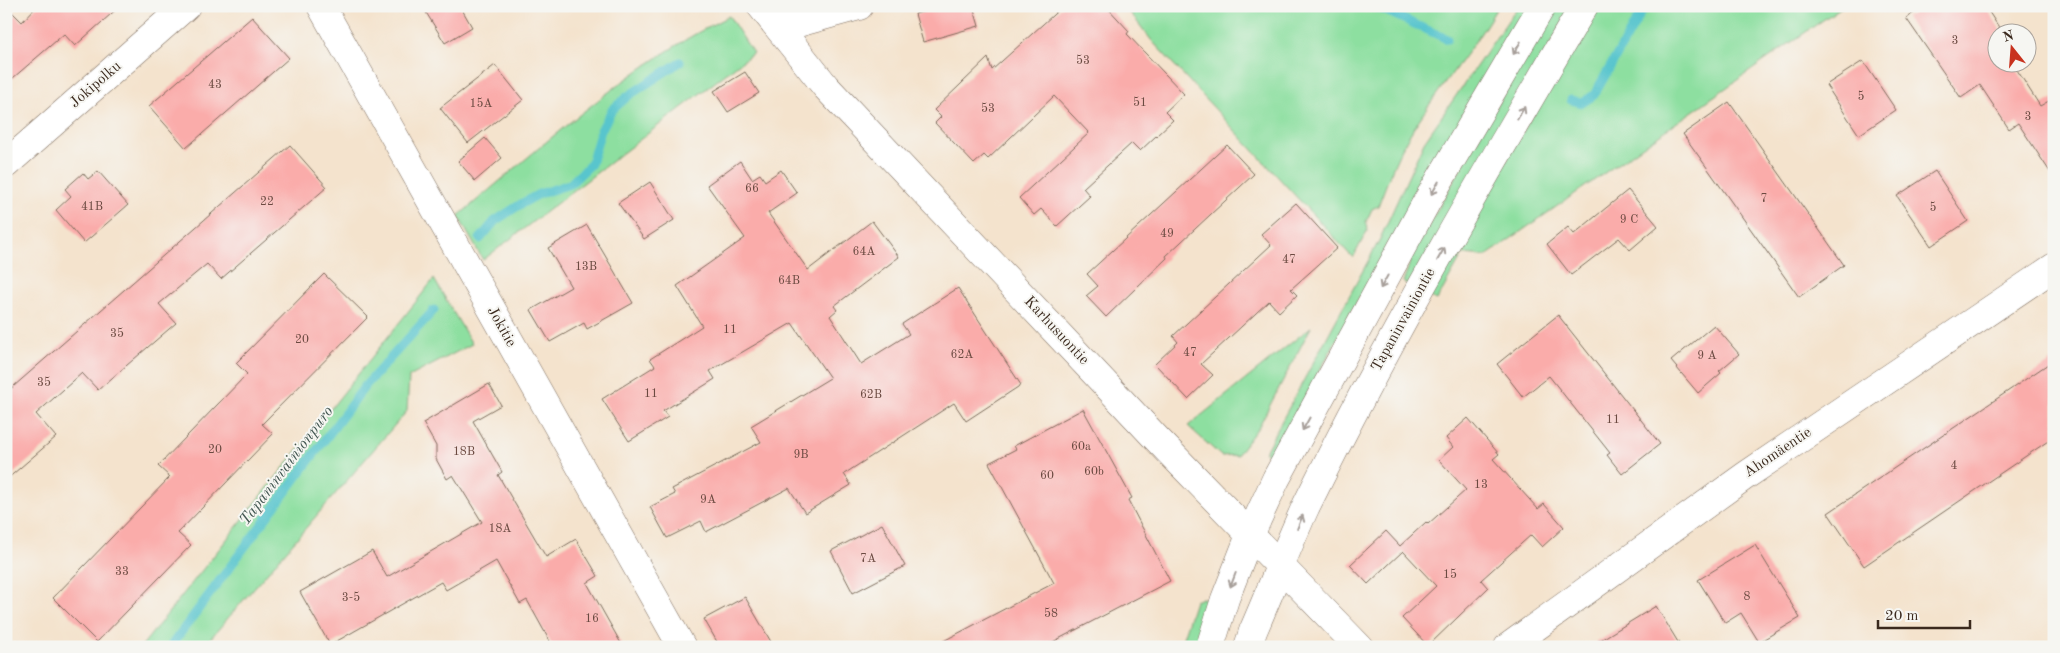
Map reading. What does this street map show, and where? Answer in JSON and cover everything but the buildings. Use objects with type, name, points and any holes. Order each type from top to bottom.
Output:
[{"type":"street","name":"Jokipolku","points":[[6,164],[186,6]]},
{"type":"street","name":"Jokitie","points":[[321,6],[682,647]]},
{"type":"street","name":"Karhusuontie","points":[[761,6],[826,87],[1156,438],[1359,647]]},
{"type":"street","points":[[780,28],[859,6]]},
{"type":"street","points":[[1210,647],[1225,599],[1250,535],[1276,478],[1426,203],[1542,6]]},
{"type":"street","name":"Tapaninvainiontie","points":[[1248,647],[1305,509],[1356,407],[1420,290],[1584,6]]},
{"type":"street","name":"Ahomäentie","points":[[1508,647],[1745,476],[2054,267]]},
{"type":"green space","points":[[1125,6],[1498,6],[1407,139],[1378,206],[1372,209],[1366,222],[1367,231],[1353,258],[1152,41]]},
{"type":"green space","points":[[1518,6],[1531,6],[1359,298],[1272,459],[1266,453],[1266,450],[1380,239],[1424,142]]},
{"type":"green space","points":[[1553,6],[1573,6],[1410,286],[1403,282],[1414,251]]},
{"type":"green space","points":[[1596,6],[1843,6],[1486,256],[1463,254],[1437,300],[1427,296]]},
{"type":"green space","points":[[729,16],[753,53],[483,260],[458,216],[588,108],[656,58]]},
{"type":"green space","points":[[434,279],[472,344],[409,377],[407,411],[203,647],[141,647]]},
{"type":"green space","points":[[1311,327],[1259,426],[1237,455],[1221,456],[1188,426]]},
{"type":"green space","points":[[1202,598],[1208,599],[1210,602],[1197,647],[1180,647],[1195,601]]},
{"type":"waterway","name":"Tapaninvainionpuro","points":[[1375,6],[1447,39]]},
{"type":"waterway","name":"Tapaninvainionpuro","points":[[1571,100],[1582,103],[1594,95],[1645,6]]},
{"type":"waterway","name":"Tapaninvainionpuro","points":[[480,239],[495,221],[521,204],[539,194],[570,184],[591,164],[601,130],[612,110],[628,96],[680,62]]},
{"type":"waterway","name":"Tapaninvainionpuro","points":[[170,647],[365,386],[434,310]]}]
